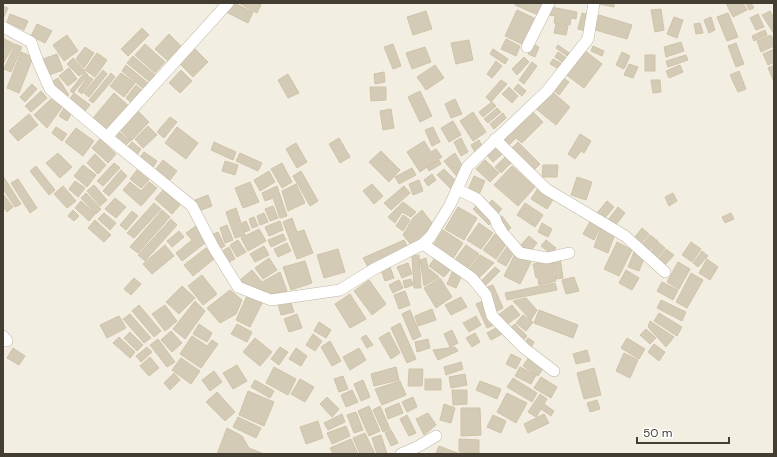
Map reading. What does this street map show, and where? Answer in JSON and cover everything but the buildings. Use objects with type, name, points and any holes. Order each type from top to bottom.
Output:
[{"type":"street","points":[[107,137],[228,3]]},
{"type":"street","points":[[526,47],[549,3]]},
{"type":"street","points":[[3,27],[30,42],[50,89],[192,206],[238,287],[271,300],[340,290],[374,269],[423,244],[431,236],[450,205],[467,167],[547,91],[588,39],[594,3]]},
{"type":"street","points":[[495,139],[546,189],[625,236],[665,272]]},
{"type":"street","points":[[457,189],[481,203],[495,218],[502,232],[520,253],[547,258],[569,253]]},
{"type":"street","points":[[423,244],[472,278],[486,295],[492,316],[524,348],[554,370]]},
{"type":"street","points":[[401,454],[436,436]]}]
